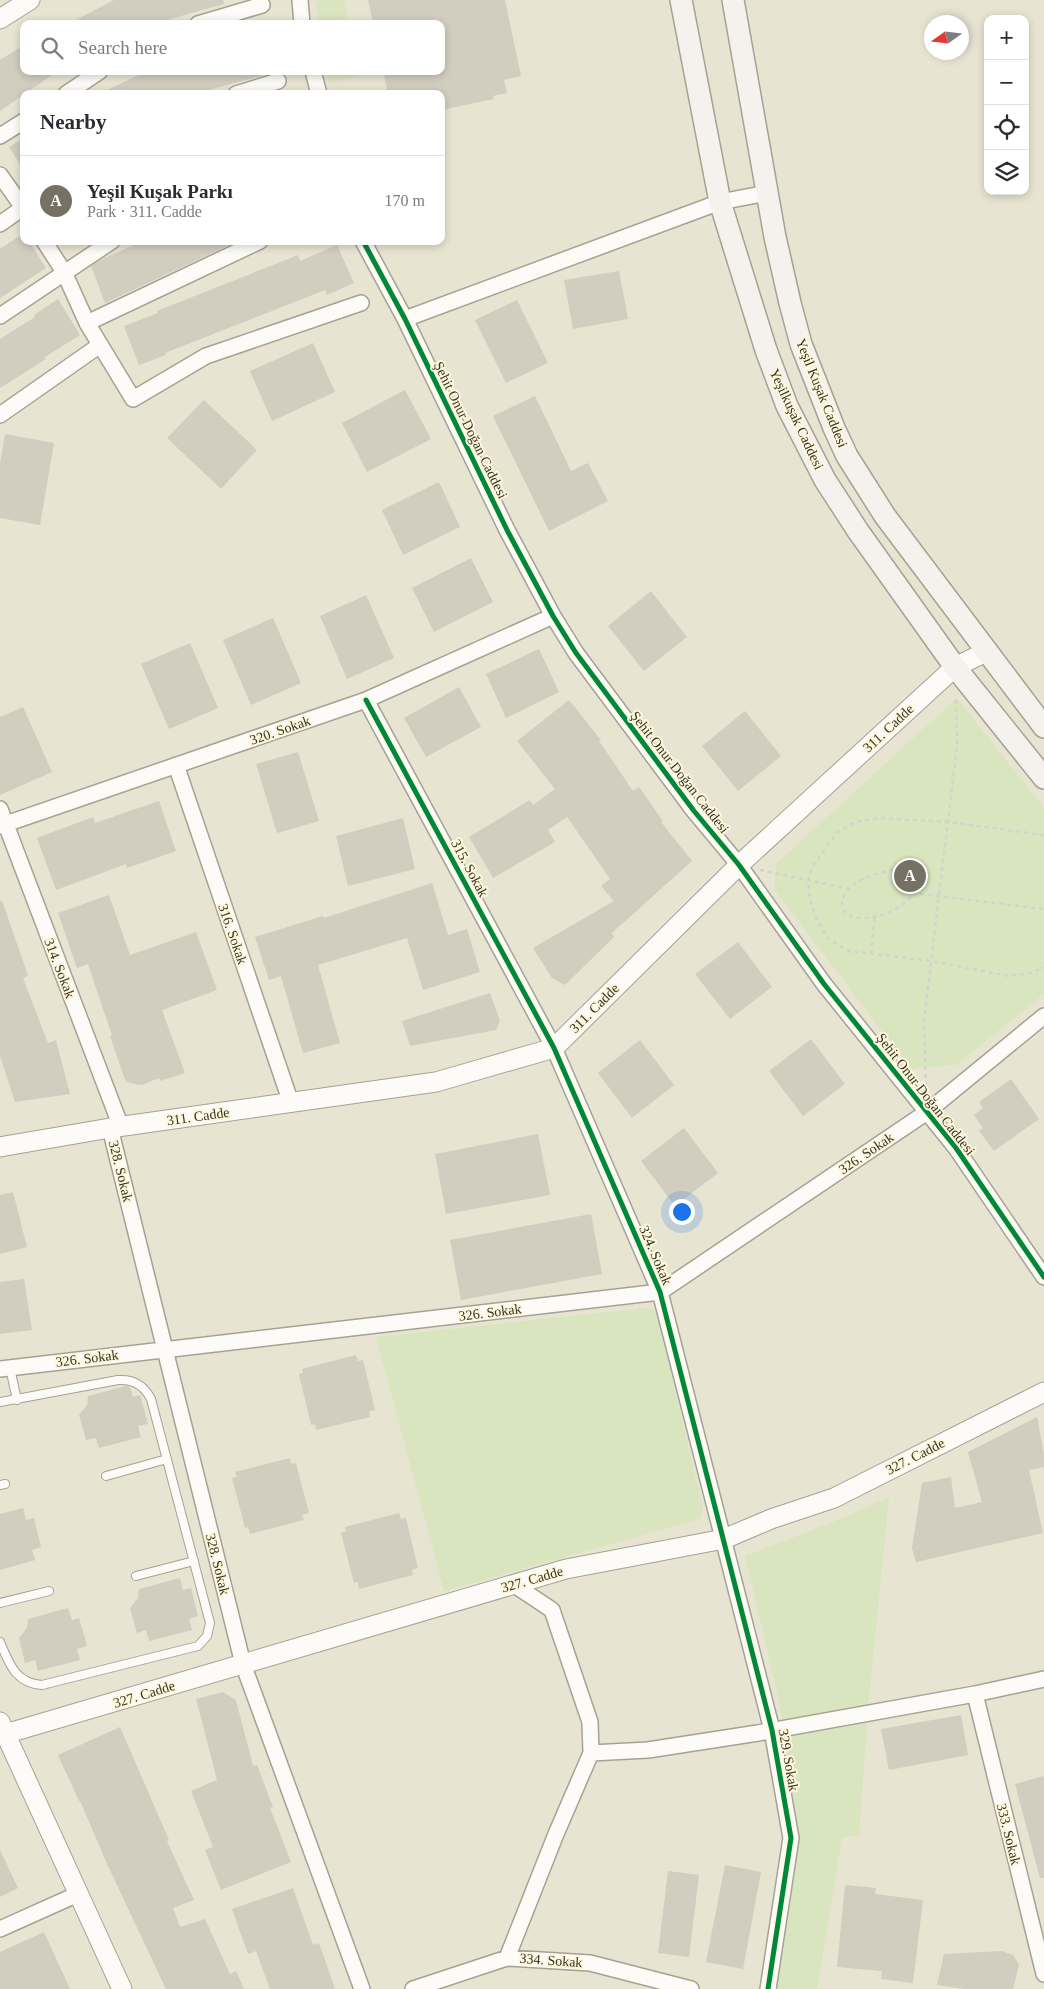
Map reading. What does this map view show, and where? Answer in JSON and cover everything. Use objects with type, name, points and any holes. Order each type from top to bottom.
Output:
[{"type":"main road","name":"Yeşilkuşak Caddesi","points":[[682,0],[720,202],[766,350],[787,406],[810,454],[844,511],[955,667],[1044,778]]},
{"type":"main road","name":"Yeşil Kuşak Caddesi","points":[[733,0],[777,246],[800,344],[834,428],[848,456],[885,516],[986,652],[1044,725]]},
{"type":"street","points":[[0,19],[30,0]]},
{"type":"street","points":[[300,0],[302,20]]},
{"type":"street","points":[[211,20],[262,5]]},
{"type":"street","points":[[72,90],[94,75]]},
{"type":"street","points":[[314,75],[317,90]]},
{"type":"street","points":[[249,90],[278,81]]},
{"type":"street","points":[[0,136],[20,124]]},
{"type":"street","points":[[0,176],[20,203]]},
{"type":"street","points":[[405,319],[720,202],[767,193]]},
{"type":"street","points":[[0,224],[20,211]]},
{"type":"street","points":[[47,245],[64,272],[87,323],[133,399],[206,356],[361,303]]},
{"type":"street","points":[[0,316],[106,245]]},
{"type":"street","points":[[87,323],[252,245]]},
{"type":"street","name":"Şehit Onur Doğan Caddesi","points":[[365,245],[405,319],[507,530],[553,616],[597,682],[694,812],[739,865],[824,984],[956,1148],[1044,1277]]},
{"type":"street","points":[[0,415],[100,345]]},
{"type":"street","name":"320. Sokak","points":[[3,825],[366,700],[553,616]]},
{"type":"street","name":"311. Cadde","points":[[0,1148],[116,1128],[436,1082],[554,1048],[739,865],[955,667],[986,652]]},
{"type":"street","name":"315. Sokak","points":[[366,700],[554,1048]]},
{"type":"street","name":"316. Sokak","points":[[176,765],[291,1103]]},
{"type":"street","name":"314. Sokak","points":[[0,809],[3,825],[116,1128]]},
{"type":"street","name":"326. Sokak","points":[[5,1368],[660,1292],[927,1112],[1044,1016]]},
{"type":"street","name":"324. Sokak","points":[[554,1048],[660,1292],[724,1539]]},
{"type":"street","name":"328. Sokak","points":[[116,1128],[165,1349],[242,1664],[362,1989]]},
{"type":"street","name":"327. Cadde","points":[[3,1728],[242,1664],[566,1569],[724,1539],[771,1519],[834,1498],[1044,1392]]},
{"type":"street","name":"329. Sokak","points":[[724,1539],[772,1730],[791,1838],[768,1989]]},
{"type":"street","points":[[507,1958],[556,1834],[591,1753],[590,1722],[552,1610],[513,1584]]},
{"type":"street","points":[[591,1753],[648,1750],[772,1730],[1044,1680]]},
{"type":"street","name":"333. Sokak","points":[[975,1694],[1044,1974]]},
{"type":"street","points":[[3,1728],[122,1989]]},
{"type":"street","points":[[0,1929],[78,1894]]},
{"type":"street","name":"334. Sokak","points":[[413,1989],[507,1958],[590,1963],[691,1989]]},
{"type":"lane","points":[[5,1368],[18,1400]]},
{"type":"lane","points":[[0,1402],[118,1380],[132,1381],[144,1388],[151,1399],[210,1623],[206,1636],[198,1646],[42,1684],[29,1682],[16,1674],[0,1642]]},
{"type":"lane","points":[[106,1476],[167,1460]]},
{"type":"lane","points":[[136,1576],[194,1561]]},
{"type":"lane","points":[[0,1603],[48,1591]]},
{"type":"path","points":[[927,1112],[924,1021],[957,746],[956,696]]},
{"type":"path","points":[[1044,835],[948,822],[878,818],[855,822],[840,831],[825,849],[813,866],[808,880],[810,900],[816,918],[828,939],[849,951],[931,961],[1009,976],[1031,973],[1044,967]]},
{"type":"path","points":[[739,865],[849,889]]},
{"type":"path","points":[[890,870],[907,871],[915,877],[915,889],[912,893],[905,904],[882,915],[860,919],[846,913],[842,907],[842,900],[849,889],[859,881],[871,875],[890,870]]},
{"type":"path","points":[[912,893],[1044,909]]},
{"type":"path","points":[[871,954],[875,916]]},
{"type":"green space","points":[[344,0],[348,19],[318,20],[316,2]]},
{"type":"green space","points":[[328,75],[357,75],[354,77],[329,82]]},
{"type":"green space","points":[[957,698],[1044,808],[1044,994],[956,1065],[911,1069],[774,889],[777,863]]},
{"type":"green space","points":[[645,1308],[652,1309],[658,1318],[703,1509],[700,1519],[444,1591],[376,1337]]},
{"type":"green space","points":[[889,1497],[869,1698],[859,1836],[842,1837],[817,1989],[776,1989],[786,1930],[799,1829],[779,1700],[745,1556],[851,1515]]},
{"type":"building","points":[[114,0],[223,0],[224,4],[167,20],[76,20]]},
{"type":"building","points":[[368,0],[505,0],[521,76],[504,80],[507,93],[493,96],[494,99],[445,109],[445,90],[387,90],[384,75],[445,75],[445,20],[372,20]]},
{"type":"building","points":[[19,48],[20,75],[52,75],[30,90],[20,90],[20,97],[0,111],[0,60]]},
{"type":"building","points":[[139,75],[264,75],[208,90],[107,90]]},
{"type":"building","points":[[20,140],[20,164],[9,147]]},
{"type":"building","points":[[20,236],[20,245],[32,245],[46,268],[0,298],[0,249]]},
{"type":"building","points":[[134,245],[229,245],[105,303],[91,266]]},
{"type":"building","points":[[337,245],[354,283],[327,295],[325,290],[139,365],[124,326],[298,255],[300,261]]},
{"type":"building","points":[[619,271],[628,319],[573,329],[564,280]]},
{"type":"building","points":[[58,299],[80,335],[0,388],[0,339],[35,317],[34,315]]},
{"type":"building","points":[[517,300],[548,363],[506,383],[475,320]]},
{"type":"building","points":[[313,343],[335,392],[272,421],[250,371]]},
{"type":"building","points":[[405,390],[431,439],[367,472],[342,423]]},
{"type":"building","points":[[535,396],[571,471],[588,463],[608,501],[549,531],[493,416]]},
{"type":"building","points":[[204,400],[257,450],[221,489],[167,438]]},
{"type":"building","points":[[5,434],[54,443],[40,525],[0,518],[0,464]]},
{"type":"building","points":[[439,482],[460,527],[403,555],[382,510]]},
{"type":"building","points":[[471,558],[493,602],[434,632],[412,588]]},
{"type":"building","points":[[651,591],[687,637],[644,671],[608,626]]},
{"type":"building","points":[[366,595],[394,658],[347,679],[320,616]]},
{"type":"building","points":[[273,618],[301,683],[251,705],[223,640]]},
{"type":"building","points":[[190,643],[218,708],[169,729],[141,664]]},
{"type":"building","points":[[539,649],[559,692],[506,718],[486,674]]},
{"type":"building","points":[[459,687],[481,727],[426,757],[404,718]]},
{"type":"building","points":[[569,700],[601,740],[599,741],[633,791],[639,787],[663,821],[661,822],[692,861],[612,933],[614,937],[565,985],[552,978],[533,948],[614,901],[601,886],[610,879],[567,817],[548,830],[555,842],[493,878],[469,837],[530,800],[533,805],[555,789],[517,741]]},
{"type":"building","points":[[23,707],[52,772],[0,795],[0,717]]},
{"type":"building","points":[[745,711],[781,756],[738,791],[702,746]]},
{"type":"building","points":[[298,752],[319,821],[277,833],[256,764]]},
{"type":"building","points":[[159,801],[176,851],[127,868],[126,864],[56,890],[37,838],[93,817],[95,823]]},
{"type":"building","points":[[403,818],[415,869],[348,886],[336,836]]},
{"type":"building","points":[[432,883],[448,935],[467,929],[480,972],[423,990],[407,938],[318,965],[340,1043],[303,1053],[281,976],[269,980],[255,937],[323,916],[324,918]]},
{"type":"building","points":[[109,895],[130,955],[196,932],[217,990],[162,1010],[185,1073],[160,1081],[159,1078],[142,1085],[127,1082],[110,1036],[112,1035],[88,964],[77,968],[58,913]]},
{"type":"building","points":[[2,900],[28,976],[23,978],[48,1043],[56,1040],[70,1094],[15,1102],[0,1056],[0,901]]},
{"type":"building","points":[[738,942],[772,987],[730,1019],[695,974]]},
{"type":"building","points":[[490,993],[500,1021],[496,1030],[410,1046],[402,1021]]},
{"type":"building","points":[[811,1039],[845,1084],[803,1116],[769,1071]]},
{"type":"building","points":[[640,1040],[674,1085],[632,1118],[598,1073]]},
{"type":"building","points":[[1011,1079],[1039,1119],[994,1151],[979,1131],[983,1128],[974,1115],[983,1108],[979,1102]]},
{"type":"building","points":[[684,1128],[718,1173],[675,1206],[641,1161]]},
{"type":"building","points":[[538,1134],[550,1195],[446,1214],[435,1154]]},
{"type":"building","points":[[13,1192],[27,1247],[0,1254],[0,1195]]},
{"type":"building","points":[[591,1214],[602,1274],[461,1300],[450,1240]]},
{"type":"building","points":[[24,1279],[32,1330],[0,1334],[0,1282]]},
{"type":"building","points":[[356,1355],[358,1361],[363,1360],[375,1410],[369,1411],[370,1417],[316,1430],[315,1424],[311,1425],[299,1374],[303,1373],[302,1369]]},
{"type":"building","points":[[126,1386],[130,1387],[133,1397],[140,1395],[148,1424],[138,1426],[141,1437],[99,1448],[96,1438],[86,1440],[79,1415],[87,1405],[88,1396]]},
{"type":"building","points":[[1037,1417],[1044,1454],[1044,1467],[1029,1470],[1043,1533],[916,1562],[912,1548],[922,1483],[951,1477],[955,1508],[982,1502],[968,1452]]},
{"type":"building","points":[[290,1458],[291,1464],[296,1463],[309,1513],[302,1515],[304,1520],[250,1534],[248,1527],[245,1528],[232,1478],[237,1477],[235,1472]]},
{"type":"building","points":[[23,1508],[26,1520],[34,1518],[41,1547],[32,1550],[35,1560],[0,1570],[0,1514]]},
{"type":"building","points":[[399,1513],[401,1519],[406,1518],[418,1568],[412,1570],[413,1575],[359,1589],[358,1582],[354,1583],[341,1533],[346,1531],[345,1527]]},
{"type":"building","points":[[180,1578],[183,1590],[191,1588],[198,1616],[189,1619],[192,1630],[149,1641],[146,1630],[137,1633],[130,1608],[138,1598],[139,1589]]},
{"type":"building","points":[[68,1608],[72,1620],[79,1618],[87,1646],[77,1649],[80,1660],[38,1671],[35,1660],[25,1663],[19,1638],[27,1628],[28,1619]]},
{"type":"building","points":[[223,1692],[236,1700],[253,1766],[257,1765],[273,1807],[270,1808],[291,1862],[221,1890],[205,1850],[213,1847],[191,1791],[217,1780],[196,1699]]},
{"type":"building","points":[[961,1715],[968,1755],[889,1770],[881,1729]]},
{"type":"building","points":[[120,1727],[169,1840],[167,1841],[194,1900],[173,1908],[180,1927],[205,1919],[230,1974],[236,1971],[244,1989],[166,1989],[58,1755]]},
{"type":"building","points":[[1044,1776],[1044,1878],[1040,1878],[1015,1784]]},
{"type":"building","points":[[0,1850],[18,1888],[0,1897]]},
{"type":"building","points":[[725,1865],[761,1872],[743,1969],[706,1962]]},
{"type":"building","points":[[668,1871],[699,1875],[689,1957],[658,1953]]},
{"type":"building","points":[[845,1885],[876,1888],[875,1894],[923,1900],[913,1983],[881,1979],[882,1971],[837,1967]]},
{"type":"building","points":[[293,1888],[313,1945],[319,1943],[335,1989],[270,1989],[256,1951],[248,1954],[232,1909]]},
{"type":"building","points":[[44,1932],[70,1989],[0,1989],[0,1952]]},
{"type":"building","points":[[1002,1951],[1013,1955],[1019,1965],[1013,1989],[964,1989],[937,1985],[944,1954]]},
{"type":"cycle path","points":[[365,245],[405,319],[507,530],[553,616],[576,653],[694,811],[739,865],[824,984],[956,1148],[1044,1277]]},
{"type":"cycle path","points":[[366,700],[554,1048],[660,1292],[772,1730],[791,1838],[768,1989]]},
{"type":"place","name":"Yeşil Kuşak Parkı","points":[[910,876]]}]
